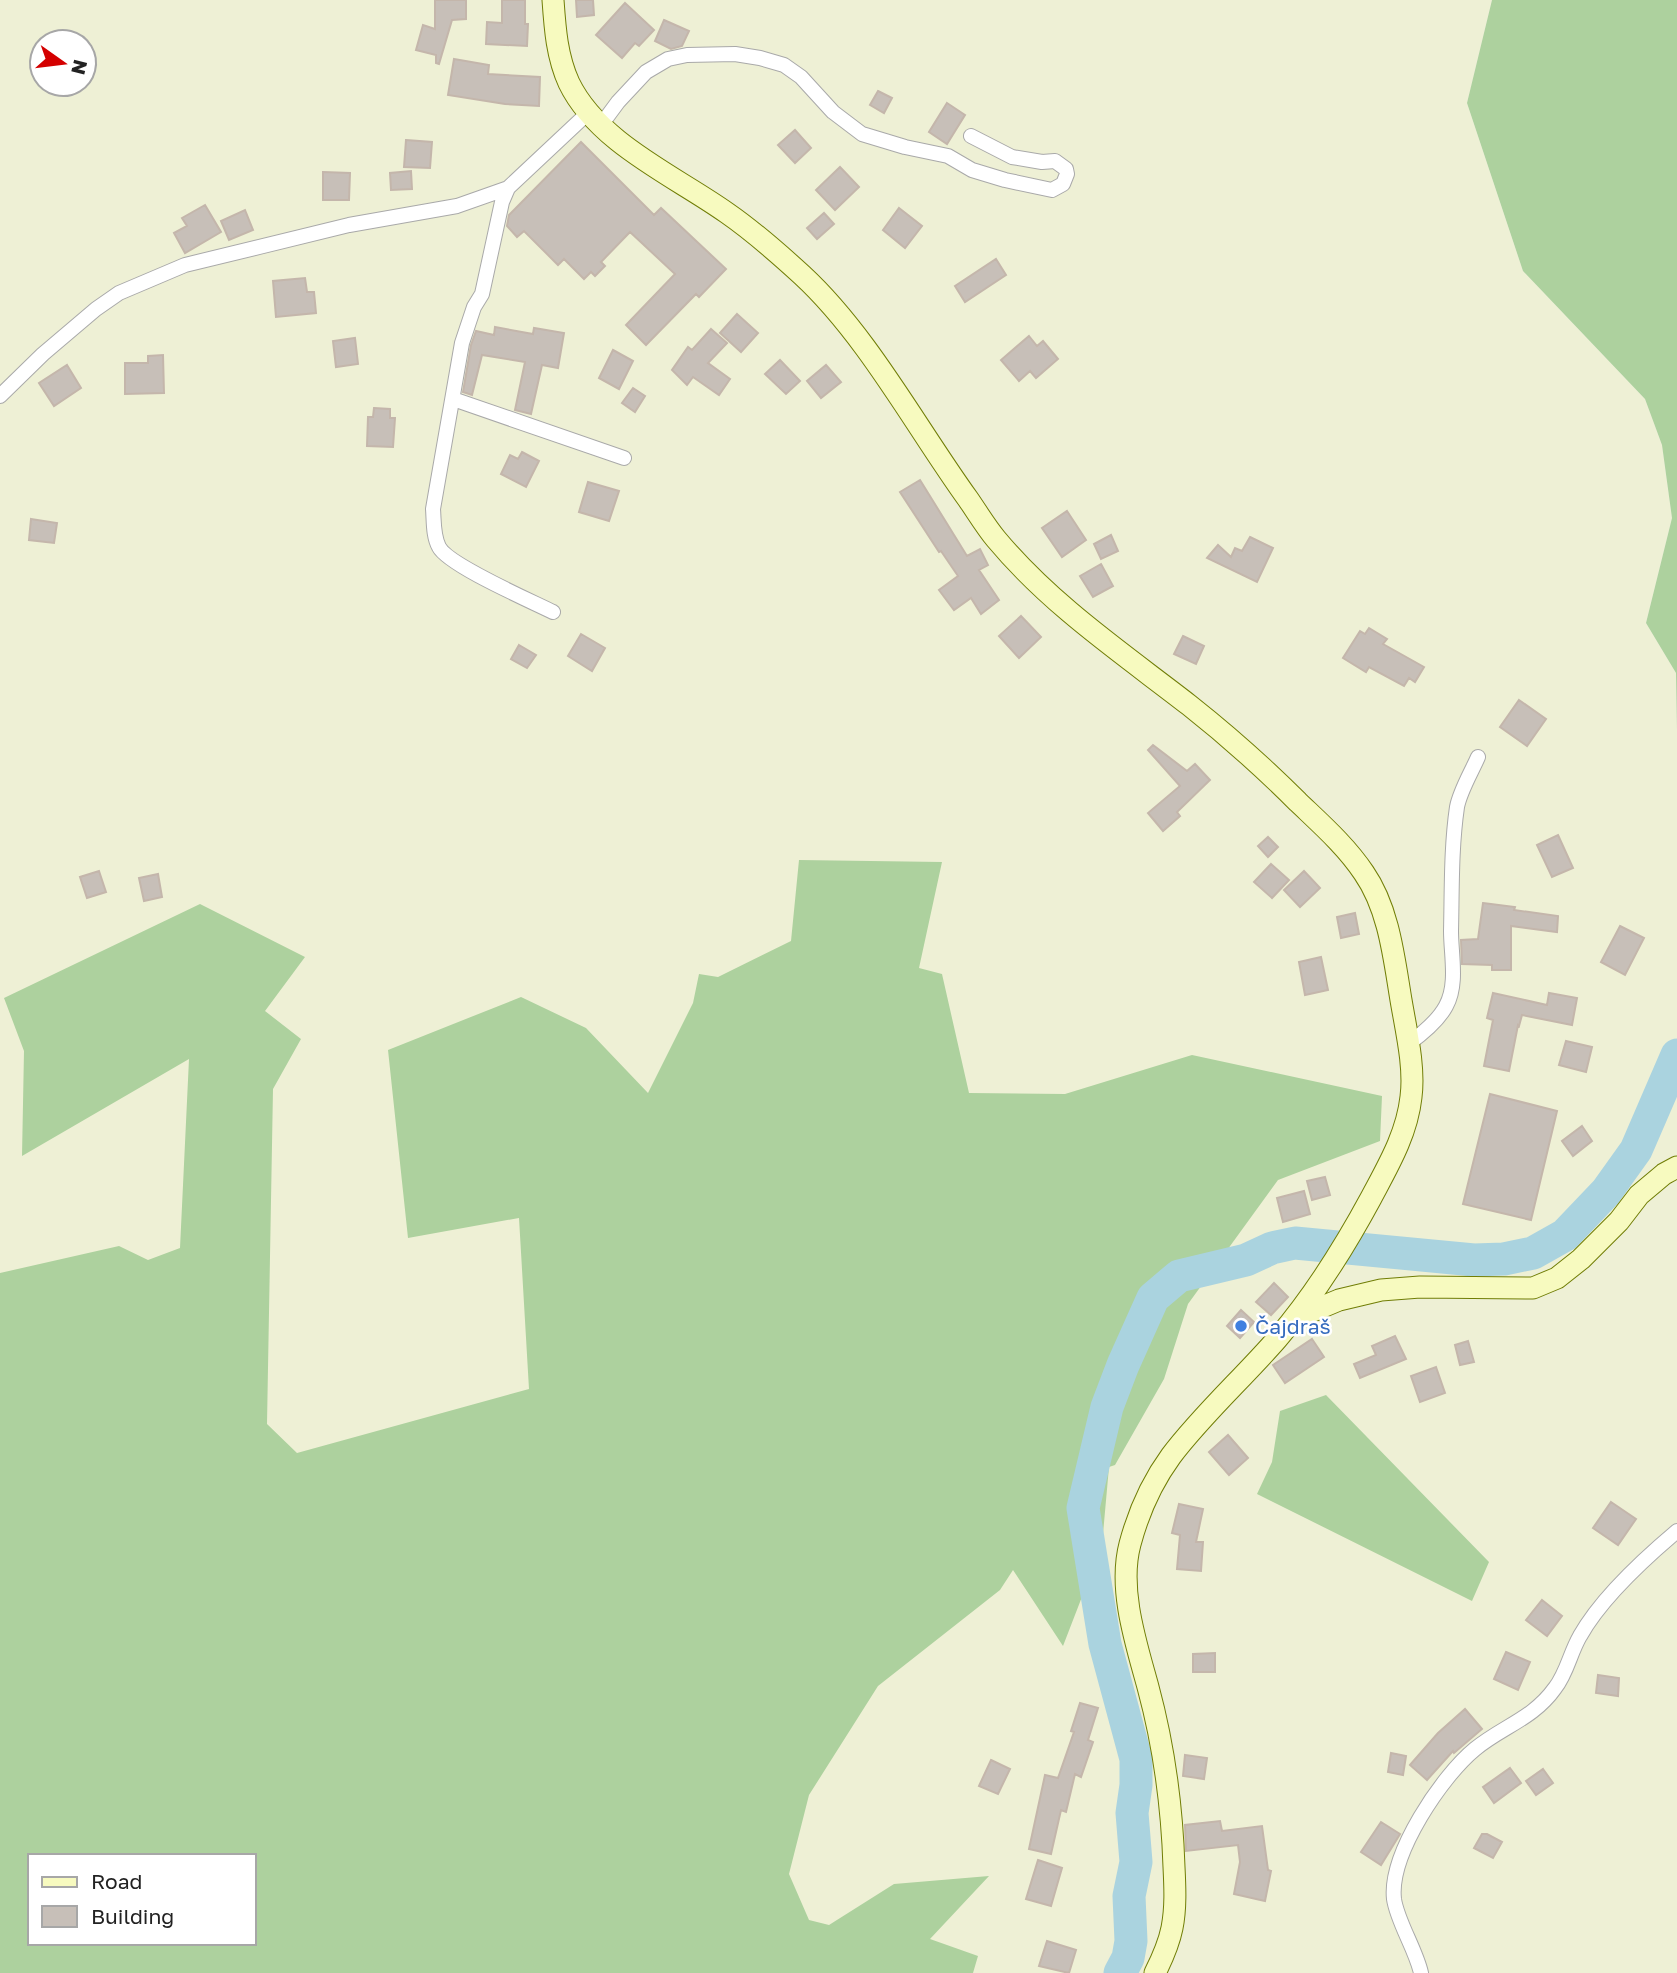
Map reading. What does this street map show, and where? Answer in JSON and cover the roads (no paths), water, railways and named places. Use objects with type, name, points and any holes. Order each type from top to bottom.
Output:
[{"type":"main road","points":[[552,0],[558,52],[568,81],[595,118],[666,176],[725,211],[808,280],[848,326],[995,538],[1086,627],[1195,710],[1277,781],[1340,842],[1367,876],[1379,903],[1392,947],[1408,1044],[1412,1094],[1404,1132],[1338,1256],[1298,1313],[1167,1461],[1148,1497],[1128,1551],[1127,1597],[1133,1635],[1160,1737],[1173,1842],[1175,1899],[1171,1932],[1155,1973]]},
{"type":"main road","points":[[1298,1313],[1308,1313],[1339,1300],[1381,1290],[1420,1287],[1533,1288],[1557,1278],[1581,1259],[1619,1221],[1639,1195],[1677,1167]]},
{"type":"street","points":[[0,396],[43,354],[96,309],[119,293],[185,265],[349,225],[457,206],[508,188],[618,102],[646,72],[668,59],[687,55],[735,54],[784,65],[801,77],[833,112],[862,134],[948,156],[972,170],[1005,180],[1052,190],[1063,184],[1066,169],[1055,161],[1012,158],[971,136]]},
{"type":"street","points":[[508,188],[502,202],[482,293],[474,307],[463,343],[433,509],[435,534],[439,549],[459,565],[553,612]]},
{"type":"street","points":[[453,399],[624,458]]},
{"type":"street","points":[[1408,1044],[1439,1015],[1451,993],[1452,891],[1458,804],[1478,758]]},
{"type":"street","points":[[1421,1973],[1394,1900],[1398,1870],[1412,1831],[1444,1781],[1476,1748],[1535,1711],[1556,1687],[1580,1636],[1606,1601],[1650,1554],[1677,1531]]},
{"type":"waterway","points":[[1120,1973],[1128,1958],[1131,1941],[1129,1896],[1136,1862],[1132,1813],[1136,1759],[1105,1644],[1083,1508],[1107,1407],[1153,1298],[1179,1276],[1246,1260],[1272,1248],[1295,1243],[1474,1260],[1504,1259],[1533,1253],[1565,1235],[1606,1192],[1636,1150],[1677,1055]]},
{"type":"place","name":"Čajdraš","points":[[1241,1326]]}]
